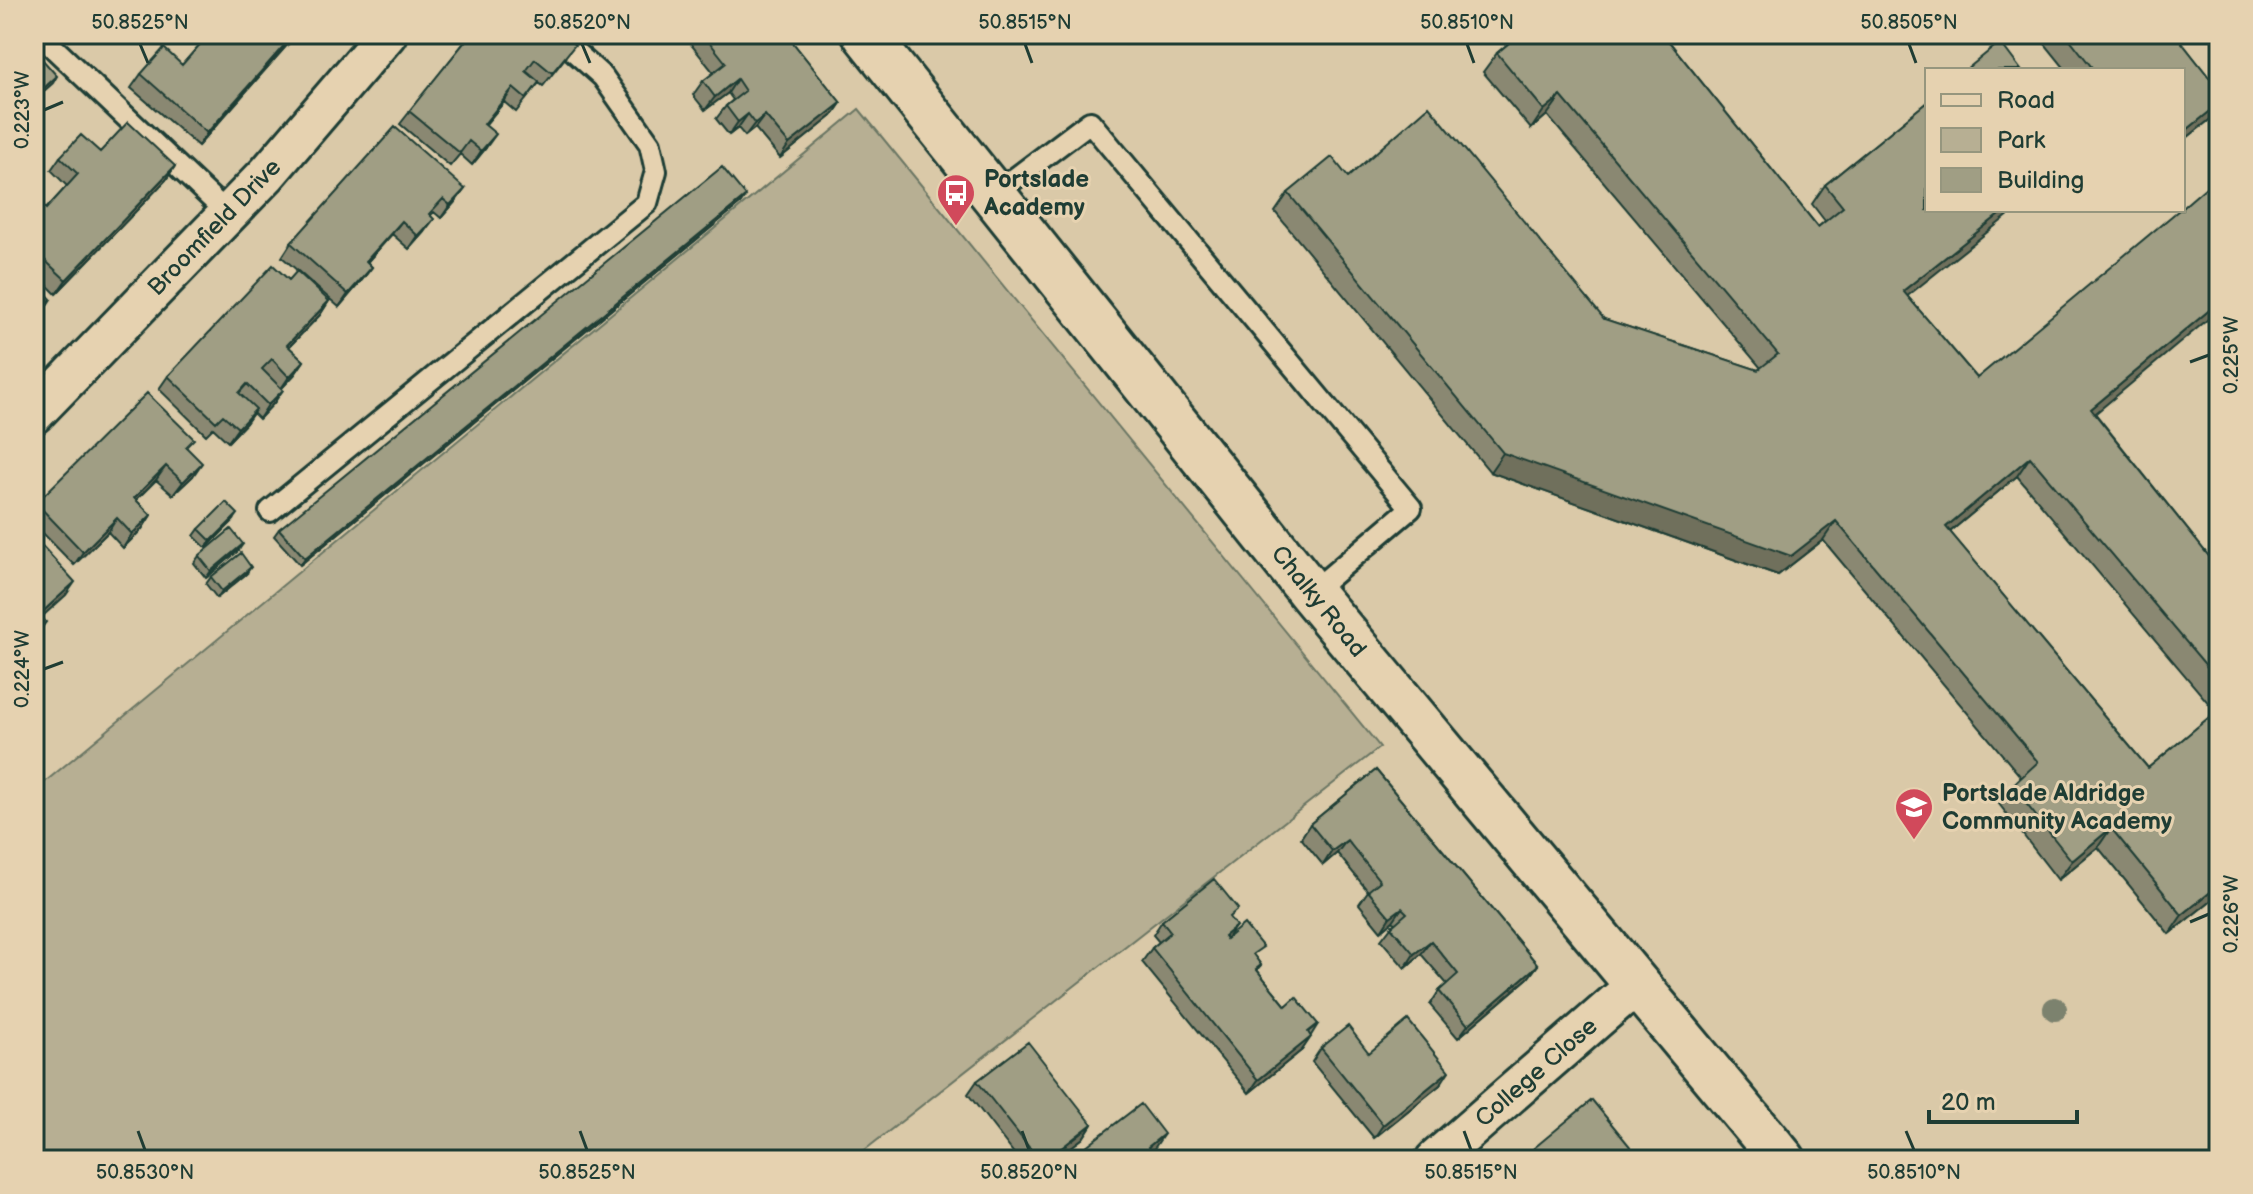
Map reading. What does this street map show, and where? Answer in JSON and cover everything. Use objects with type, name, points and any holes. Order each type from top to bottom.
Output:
[{"type":"street","name":"Broomfield Drive","points":[[34,414],[267,174],[387,34]]},
{"type":"street","name":"Chalky Road","points":[[865,34],[1311,593],[1783,1160]]},
{"type":"street","name":"College Close","points":[[1435,1160],[1636,985]]},
{"type":"lane","points":[[39,34],[228,214]]},
{"type":"lane","points":[[270,511],[647,203],[656,171],[650,144],[603,77],[555,34]]},
{"type":"lane","points":[[993,195],[1090,122],[1411,508],[1311,593]]},
{"type":"green space","points":[[859,109],[1380,747],[852,1160],[34,1160],[34,791]]},
{"type":"building","points":[[209,34],[294,34],[207,133],[141,74],[164,48],[182,65]]},
{"type":"building","points":[[471,34],[561,34],[575,45],[552,73],[535,59],[526,71],[539,82],[526,99],[513,88],[484,124],[496,134],[481,151],[469,141],[460,153],[409,111]]},
{"type":"building","points":[[703,34],[786,34],[841,103],[789,144],[765,115],[755,123],[748,114],[738,122],[726,106],[745,91],[737,79],[715,97],[703,81],[726,63]]},
{"type":"building","points":[[1520,34],[1663,34],[1818,227],[1843,207],[1825,185],[1925,104],[1925,212],[2002,212],[1903,291],[1977,378],[2177,212],[2185,212],[2185,205],[2219,176],[2219,302],[2091,409],[2219,569],[2219,681],[2030,457],[1946,527],[2148,768],[2219,709],[2219,885],[2182,915],[2111,828],[2072,861],[2012,786],[2038,762],[1836,521],[1791,556],[1503,453],[1288,193],[1332,157],[1348,177],[1429,106],[1604,319],[1758,370],[1778,354],[1561,96],[1544,110],[1497,53]]},
{"type":"building","points":[[2066,34],[2175,34],[2219,90],[2219,104],[2185,131],[2185,68],[2092,68]]},
{"type":"building","points":[[2000,42],[2020,68],[1968,68]]},
{"type":"building","points":[[34,50],[57,76],[34,97]]},
{"type":"building","points":[[128,122],[175,166],[66,280],[34,250],[34,197],[46,209],[78,174],[60,157],[81,135],[100,152]]},
{"type":"building","points":[[395,127],[465,189],[450,205],[443,199],[429,214],[434,219],[418,236],[402,221],[366,261],[372,267],[348,294],[291,243]]},
{"type":"building","points":[[722,167],[746,196],[305,558],[279,529]]},
{"type":"building","points":[[273,265],[289,280],[297,271],[329,301],[287,345],[304,361],[289,377],[272,359],[262,369],[283,390],[268,405],[247,384],[239,393],[256,409],[238,428],[223,415],[216,422],[168,376]]},
{"type":"building","points":[[34,280],[51,299],[34,315]]},
{"type":"building","points":[[147,393],[194,439],[186,447],[202,463],[183,482],[166,466],[134,498],[151,515],[132,534],[117,518],[83,552],[36,503]]},
{"type":"building","points":[[226,502],[238,514],[211,541],[199,529]]},
{"type":"building","points":[[231,529],[243,544],[211,571],[199,556]]},
{"type":"building","points":[[34,537],[75,582],[39,615],[46,622],[34,633]]},
{"type":"building","points":[[241,553],[251,567],[222,591],[211,577]]},
{"type":"building","points":[[1376,770],[1538,965],[1468,1025],[1439,991],[1458,974],[1431,941],[1414,954],[1391,927],[1407,913],[1402,908],[1390,917],[1368,891],[1380,881],[1347,840],[1332,851],[1310,824]]},
{"type":"building","points":[[1214,879],[1238,909],[1229,917],[1236,926],[1224,936],[1226,939],[1244,924],[1263,947],[1253,954],[1261,965],[1256,969],[1286,1006],[1296,997],[1318,1024],[1308,1032],[1311,1037],[1258,1080],[1152,948],[1171,932],[1162,921]]},
{"type":"building","points":[[1408,1020],[1449,1071],[1383,1125],[1321,1048],[1348,1026],[1369,1053]]},
{"type":"building","points":[[1028,1042],[1092,1124],[1046,1160],[1039,1160],[977,1081]]},
{"type":"building","points":[[1592,1100],[1641,1160],[1545,1160],[1534,1148]]},
{"type":"building","points":[[1141,1104],[1164,1134],[1148,1147],[1158,1160],[1068,1160]]},
{"type":"place","name":"Portslade Academy","points":[[956,227]]},
{"type":"place","name":"Portslade Aldridge Community Academy","points":[[1914,841]]}]
